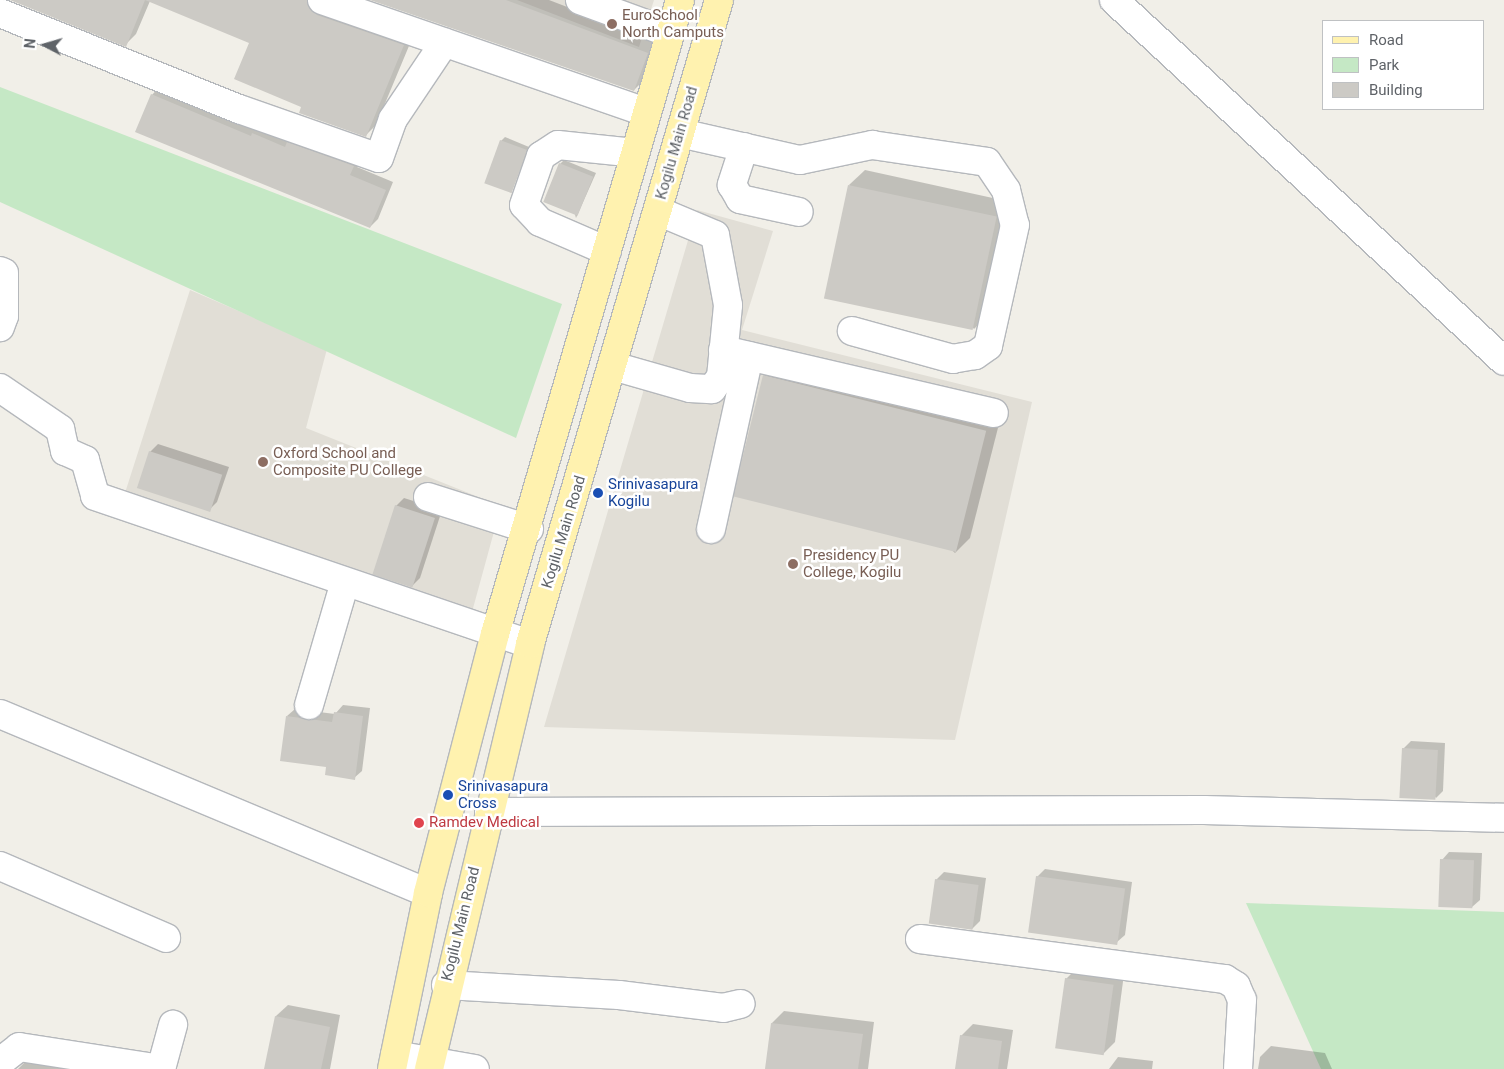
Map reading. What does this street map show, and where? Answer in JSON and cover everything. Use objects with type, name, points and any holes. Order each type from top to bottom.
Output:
[{"type":"main road","points":[[393,1062],[428,893],[495,634],[529,529],[646,112],[680,0]]},
{"type":"main road","name":"Kogilu Main Road","points":[[429,1066],[446,985],[530,644],[613,366],[718,0]]},
{"type":"street","points":[[322,0],[646,112]]},
{"type":"street","points":[[580,0],[670,34]]},
{"type":"street","points":[[1114,0],[1504,361]]},
{"type":"street","points":[[0,13],[239,109],[378,158],[393,119],[444,43]]},
{"type":"street","points":[[680,133],[800,160],[872,144],[987,162],[1006,190],[1015,225],[988,346],[975,354],[953,359],[852,331]]},
{"type":"street","points":[[607,251],[540,222],[524,204],[541,156],[558,146],[635,153]]},
{"type":"street","points":[[744,147],[732,185],[740,199],[799,212]]},
{"type":"street","points":[[658,211],[715,235],[728,305],[736,353],[711,529]]},
{"type":"street","points":[[0,271],[4,273],[4,316],[0,327]]},
{"type":"street","points":[[613,366],[690,388],[712,389],[736,353]]},
{"type":"street","points":[[736,353],[994,413]]},
{"type":"street","points":[[0,388],[60,429],[65,450],[85,460],[94,496],[495,634],[530,644]]},
{"type":"street","points":[[428,497],[529,529]]},
{"type":"street","points":[[309,705],[345,582]]},
{"type":"street","points":[[0,714],[428,893]]},
{"type":"street","points":[[489,812],[1204,810],[1504,818]]},
{"type":"street","points":[[0,866],[166,938]]},
{"type":"street","points":[[920,939],[1225,979],[1236,986],[1242,1000],[1238,1069]]},
{"type":"street","points":[[446,985],[619,995],[722,1008],[741,1004]]},
{"type":"street","points":[[0,1062],[19,1047],[161,1069],[173,1024]]},
{"type":"street","points":[[393,1062],[475,1069]]},
{"type":"shaded area","name":"EuroSchool North Camputs","points":[[517,0],[654,0],[639,47]]},
{"type":"shaded area","name":"Presidency PU College, Kogilu","points":[[697,210],[773,231],[742,330],[1032,402],[955,740],[544,727]]},
{"type":"shaded area","name":"Oxford School and Composite PU College","points":[[190,290],[327,349],[306,428],[501,506],[472,612],[124,496]]},
{"type":"green space","points":[[0,87],[562,304],[516,438],[0,202]]},
{"type":"green space","points":[[1246,903],[1504,912],[1504,1069],[1321,1069]]},
{"type":"building","points":[[10,0],[145,0],[126,47]]},
{"type":"building","points":[[145,0],[307,0],[317,15],[404,45],[366,137],[299,113],[301,107],[234,79],[249,43]]},
{"type":"building","points":[[370,0],[506,0],[648,53],[634,91]]},
{"type":"building","points":[[151,94],[251,136],[252,133],[285,147],[287,142],[354,166],[350,175],[386,190],[370,228],[135,132]]},
{"type":"building","points":[[500,140],[527,150],[512,193],[484,183]]},
{"type":"building","points":[[559,163],[593,177],[578,216],[543,202]]},
{"type":"building","points":[[848,185],[997,217],[973,330],[824,298]]},
{"type":"building","points":[[763,375],[986,431],[956,552],[733,496]]},
{"type":"building","points":[[149,451],[222,475],[210,512],[137,488]]},
{"type":"building","points":[[395,505],[435,518],[412,587],[372,574]]},
{"type":"building","points":[[334,712],[363,716],[355,780],[325,775],[326,767],[280,761],[286,716],[332,722]]},
{"type":"building","points":[[1402,748],[1438,750],[1435,800],[1399,798]]},
{"type":"building","points":[[1440,859],[1474,860],[1472,908],[1438,907]]},
{"type":"building","points":[[1036,876],[1125,889],[1117,945],[1028,932]]},
{"type":"building","points":[[935,879],[979,885],[972,930],[929,924]]},
{"type":"building","points":[[1065,978],[1114,985],[1104,1055],[1055,1048]]},
{"type":"building","points":[[275,1016],[330,1027],[321,1069],[264,1069]]},
{"type":"building","points":[[771,1023],[863,1034],[858,1069],[765,1069]]},
{"type":"building","points":[[960,1035],[1002,1041],[998,1069],[955,1069]]},
{"type":"place","name":"EuroSchool North Camputs","points":[[612,24]]},
{"type":"place","name":"Oxford School and Composite PU College","points":[[263,462]]},
{"type":"place","name":"Srinivasapura Kogilu","points":[[598,493]]},
{"type":"place","name":"Presidency PU College, Kogilu","points":[[793,564]]},
{"type":"place","name":"Srinivasapura Cross","points":[[448,795]]},
{"type":"place","name":"Ramdev Medical","points":[[419,823]]}]
